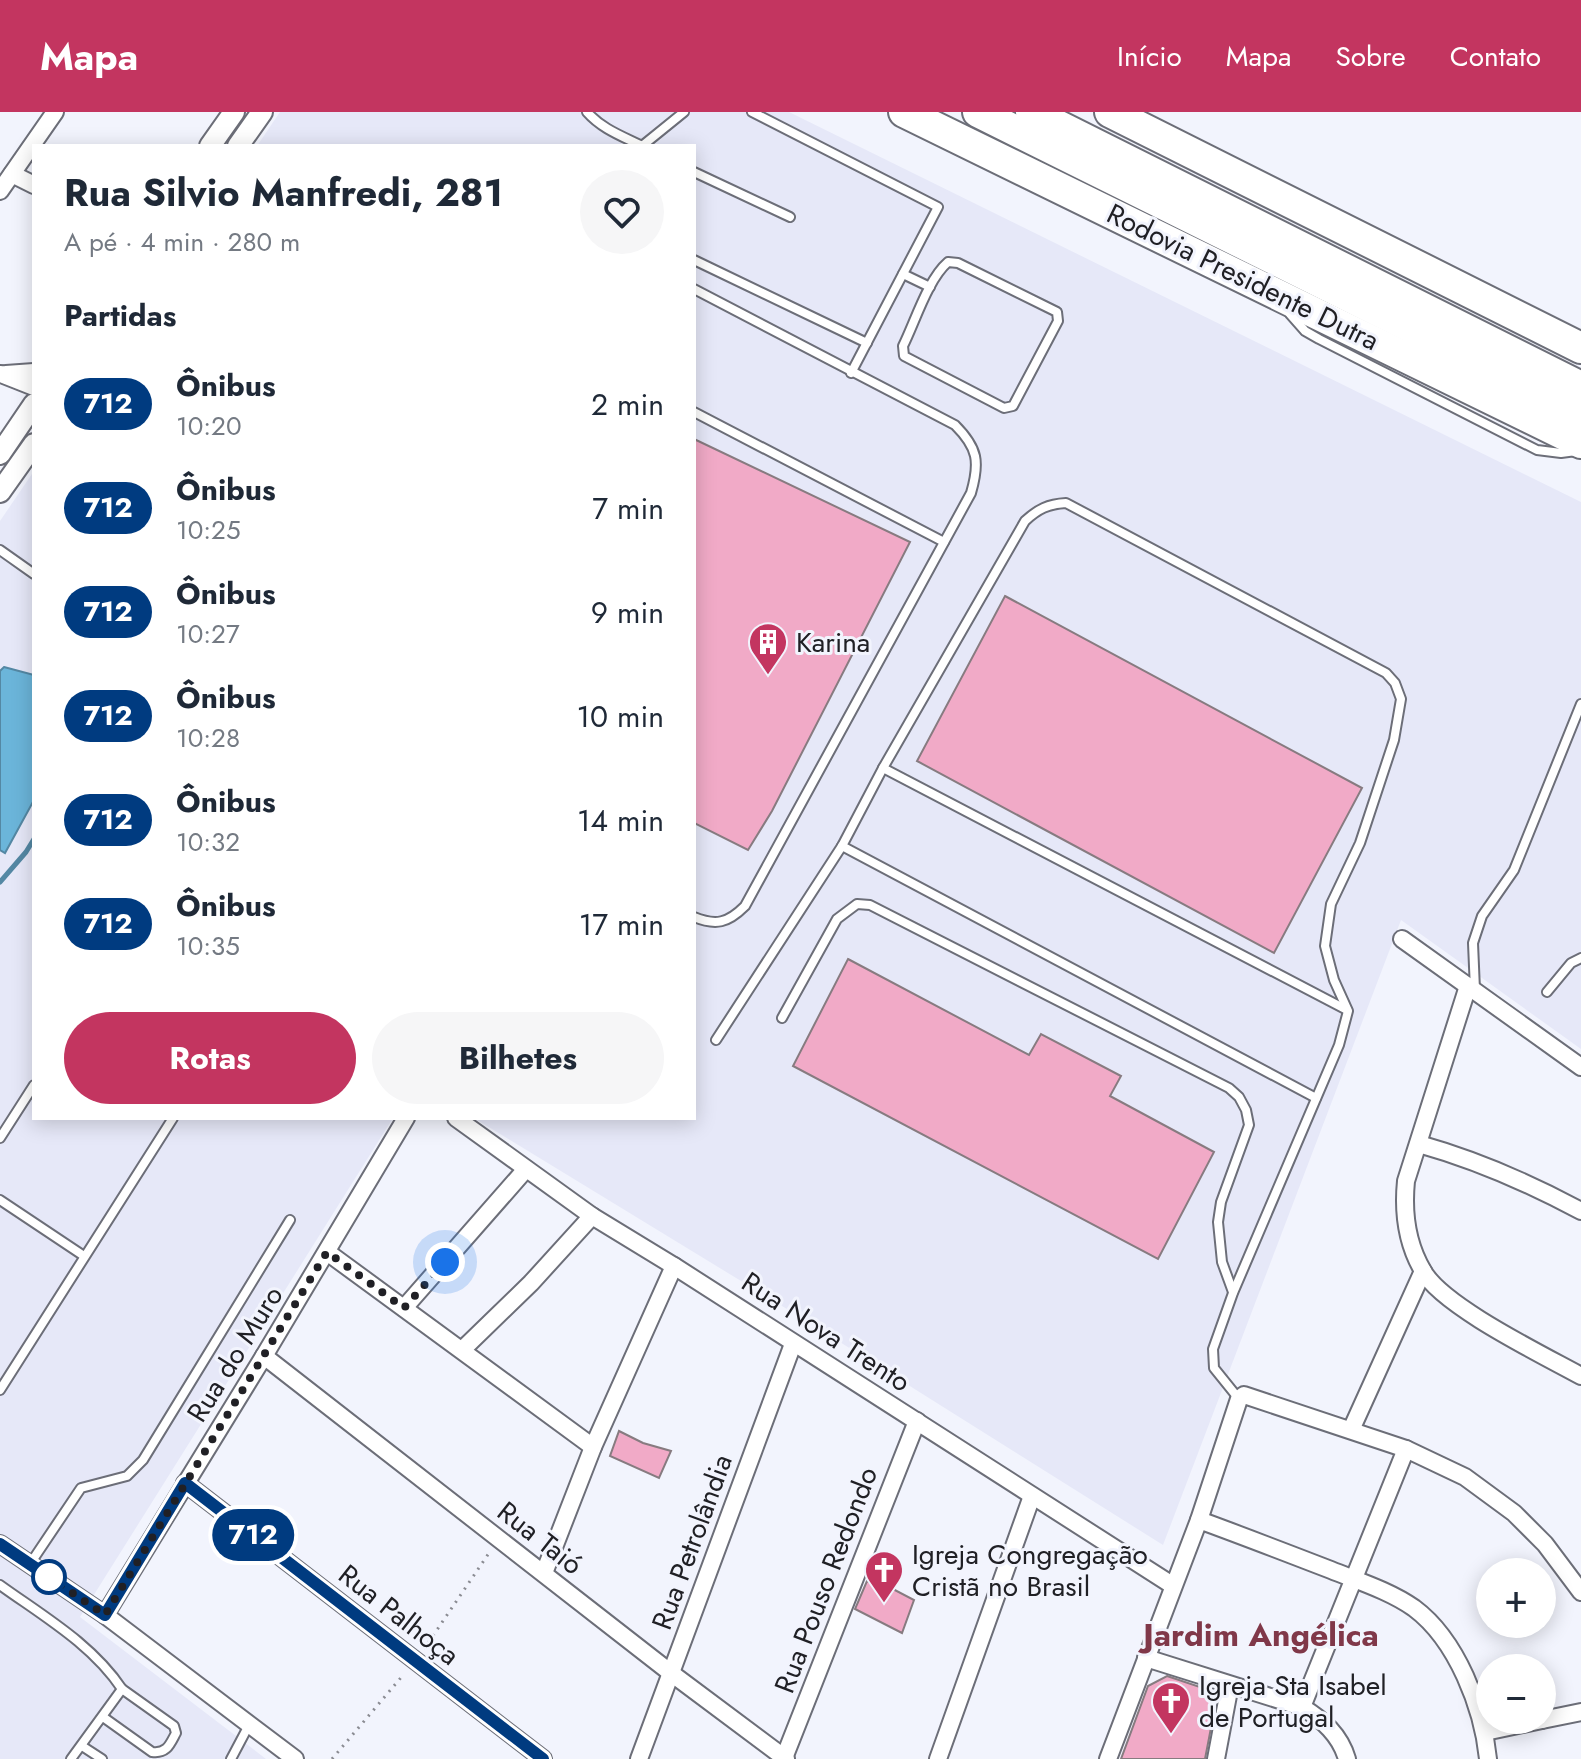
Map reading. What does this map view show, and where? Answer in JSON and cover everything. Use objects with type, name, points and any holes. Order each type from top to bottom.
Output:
[{"type":"highway","name":"Rodovia Presidente Dutra","points":[[904,112],[1581,443]]},
{"type":"highway","name":"Rodovia Presidente Dutra","points":[[978,112],[1581,412]]},
{"type":"highway","name":"Rodovia Presidente Dutra","points":[[1031,112],[1581,387]]},
{"type":"highway","points":[[1123,116],[1581,348]]},
{"type":"highway","points":[[1433,273],[1483,284],[1581,334]]},
{"type":"street","points":[[33,144],[55,112]]},
{"type":"street","points":[[211,144],[234,112]]},
{"type":"street","points":[[239,144],[262,112]]},
{"type":"street","points":[[0,191],[32,145]]},
{"type":"street","points":[[12,174],[32,184]]},
{"type":"street","points":[[0,374],[32,372]]},
{"type":"street","points":[[0,374],[32,386]]},
{"type":"street","points":[[0,454],[32,407]]},
{"type":"street","points":[[0,492],[32,447]]},
{"type":"street","points":[[1402,939],[1581,1067]]},
{"type":"street","points":[[1472,989],[1406,1181],[1404,1202],[1407,1225],[1423,1271],[1433,1284],[1459,1306],[1581,1376]]},
{"type":"street","name":"Rua do Muro","points":[[105,1615],[405,1120]]},
{"type":"street","name":"Rua Nova Trento","points":[[459,1120],[592,1216],[1172,1585]]},
{"type":"street","points":[[1419,1144],[1458,1155],[1529,1183],[1581,1211]]},
{"type":"street","points":[[404,1308],[526,1169]]},
{"type":"street","points":[[462,1350],[541,1273],[592,1216]]},
{"type":"street","points":[[327,1252],[593,1447]]},
{"type":"street","points":[[544,1573],[593,1447],[674,1266]]},
{"type":"street","points":[[1351,1430],[1423,1271]]},
{"type":"street","name":"Rua Petrolândia","points":[[639,1759],[793,1344]]},
{"type":"street","name":"Rua Taió","points":[[264,1356],[785,1758]]},
{"type":"street","points":[[1108,1759],[1199,1520],[1239,1399],[1248,1395],[1406,1449],[1465,1477],[1514,1513],[1545,1544],[1581,1592]]},
{"type":"street","name":"Rua Pouso Redondo","points":[[785,1758],[917,1421]]},
{"type":"street","points":[[1302,1707],[1406,1449]]},
{"type":"street","name":"Rua Palhoça","points":[[185,1483],[543,1759]]},
{"type":"street","points":[[938,1759],[1032,1496]]},
{"type":"street","points":[[1199,1520],[1354,1579],[1408,1604],[1436,1630],[1458,1662],[1476,1704]]},
{"type":"street","points":[[0,1544],[105,1615],[295,1759]]},
{"type":"street","points":[[1146,1658],[1302,1707],[1333,1731],[1344,1747],[1347,1759]]},
{"type":"street","points":[[1216,1759],[1230,1685]]},
{"type":"street","points":[[1556,1717],[1581,1712]]},
{"type":"street","points":[[1485,1734],[1488,1759]]},
{"type":"lane","points":[[587,112],[611,131],[638,144]]},
{"type":"lane","points":[[644,144],[684,112]]},
{"type":"lane","points":[[752,112],[938,207],[851,373]]},
{"type":"lane","points":[[696,173],[790,217]]},
{"type":"lane","points":[[696,261],[867,343]]},
{"type":"lane","points":[[948,262],[958,263],[1057,312],[1058,321],[1013,406],[1004,408],[904,356],[903,346],[930,287],[940,269],[948,262]]},
{"type":"lane","points":[[903,274],[930,287]]},
{"type":"lane","points":[[696,290],[955,425],[968,438],[975,453],[977,473],[971,493],[745,906],[724,922],[710,924],[696,918]]},
{"type":"lane","points":[[1272,292],[1305,331],[1319,339],[1537,450],[1561,453],[1581,450]]},
{"type":"lane","points":[[696,413],[944,542]]},
{"type":"lane","points":[[716,1040],[842,846],[883,768],[1025,521],[1037,509],[1051,503],[1066,503],[1386,673],[1395,683],[1401,699],[1394,740],[1360,843],[1331,904],[1325,946],[1334,980],[1348,1011],[1339,1045],[1233,1293],[1213,1349],[1214,1368],[1239,1399]]},
{"type":"lane","points":[[0,550],[32,573]]},
{"type":"lane","points":[[1472,989],[1473,943],[1482,916],[1514,870],[1581,704]]},
{"type":"lane","points":[[883,768],[1348,1011]]},
{"type":"lane","points":[[842,846],[1316,1098]]},
{"type":"lane","points":[[782,1018],[837,919],[857,904],[870,905],[1229,1088],[1239,1097],[1249,1125],[1221,1202],[1218,1222],[1222,1262],[1233,1293]]},
{"type":"lane","points":[[1547,992],[1571,963],[1581,958]]},
{"type":"lane","points":[[0,1138],[32,1088]]},
{"type":"lane","points":[[0,1390],[172,1120]]},
{"type":"lane","points":[[0,1200],[84,1256]]},
{"type":"lane","points":[[30,1564],[81,1488],[127,1476],[143,1460],[290,1220]]},
{"type":"lane","points":[[0,1585],[85,1647],[122,1689],[174,1726],[176,1733],[166,1750],[152,1752],[103,1717]]},
{"type":"lane","points":[[71,1759],[122,1689]]},
{"type":"lane","points":[[231,1759],[250,1725]]},
{"type":"lane","points":[[82,1746],[102,1759]]},
{"type":"shaded area","points":[[280,112],[789,112],[1581,502],[1581,1049],[1401,920],[1163,1545],[800,1317],[477,1120],[696,1120],[696,144],[258,144]]},
{"type":"shaded area","points":[[32,474],[32,1120],[392,1120],[80,1617],[266,1759],[0,1759],[0,521]]},
{"type":"water","points":[[4,667],[32,674],[32,804],[5,853],[0,850],[0,671]]},
{"type":"building","name":"Karina","points":[[696,440],[910,542],[772,811],[748,850],[696,824]]},
{"type":"building","points":[[1005,596],[1362,788],[1274,953],[917,761]]},
{"type":"building","points":[[848,959],[1029,1055],[1041,1034],[1121,1076],[1110,1096],[1214,1152],[1158,1259],[793,1066]]},
{"type":"building","points":[[619,1431],[643,1443],[671,1451],[659,1478],[610,1456]]},
{"type":"building","name":"Igreja Congregação Cristã no Brasil","points":[[867,1581],[891,1588],[914,1600],[902,1633],[855,1609]]},
{"type":"building","name":"Igreja Sta Isabel de Portugal","points":[[1167,1676],[1206,1689],[1215,1707],[1205,1759],[1121,1759],[1148,1686]]},
{"type":"waterway","points":[[0,882],[32,842]]},
{"type":"bus line","name":"712","points":[[0,1544],[105,1615],[185,1483],[543,1759]]},
{"type":"place","name":"Karina","points":[[768,676]]},
{"type":"place","name":"Igreja Congregação Cristã no Brasil","points":[[884,1604]]},
{"type":"place","name":"Igreja Sta Isabel de Portugal","points":[[1171,1735]]},
{"type":"district","name":"Jardim Angélica","points":[[1261,1635]]},
{"type":"route","points":[[49,1577],[105,1615],[327,1252],[404,1308],[445,1262]]}]
